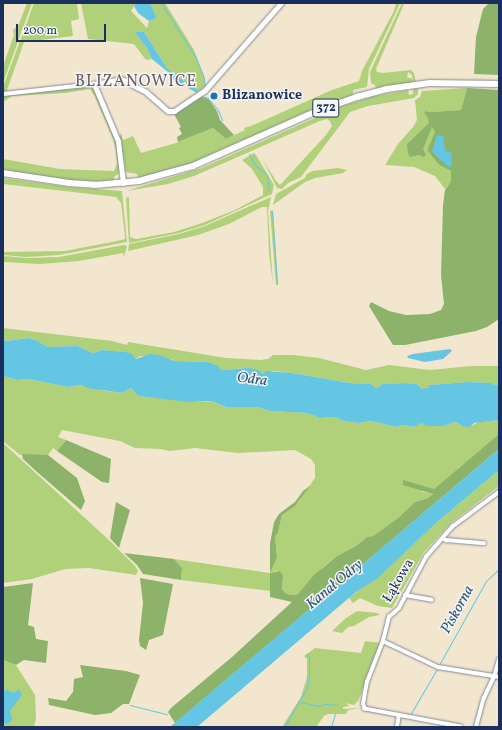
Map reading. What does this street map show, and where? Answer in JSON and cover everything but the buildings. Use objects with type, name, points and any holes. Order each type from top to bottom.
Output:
[{"type":"main road","name":"372","points":[[3,173],[69,183],[94,185],[123,183],[154,178],[188,168],[342,101],[371,93],[413,85],[449,82],[499,84]]},
{"type":"street","points":[[3,94],[94,84],[121,79],[146,92],[168,111],[174,111],[205,90],[281,3]]},
{"type":"street","points":[[94,84],[117,137],[123,183]]},
{"type":"street","name":"Łąkowa","points":[[399,715],[363,708],[367,682],[383,641],[389,617],[399,608],[426,557],[452,527],[499,492]]},
{"type":"street","points":[[443,538],[446,540],[484,543]]},
{"type":"street","points":[[405,595],[432,600]]},
{"type":"street","points":[[383,641],[438,667],[499,677]]},
{"type":"street","points":[[476,727],[484,698],[494,677],[499,660]]},
{"type":"street","points":[[397,727],[399,715],[461,727]]},
{"type":"green space","points":[[27,3],[32,3],[3,83],[3,66],[14,35],[13,30],[19,24]]},
{"type":"green space","points":[[34,3],[77,3],[79,19],[71,21],[73,36],[24,42],[6,93],[3,93],[3,87]]},
{"type":"green space","points":[[81,3],[136,3],[131,11],[147,28],[149,21],[153,20],[156,16],[150,3],[165,3],[194,50],[205,79],[205,86],[198,92],[195,87],[185,82],[167,68],[144,32],[136,32],[147,48],[152,59],[146,60],[134,44],[88,39]]},
{"type":"green space","points":[[396,3],[400,3],[369,69],[367,87],[353,90],[353,95],[306,112],[184,167],[134,180],[138,177],[137,174],[126,172],[119,138],[121,133],[123,140],[133,136],[141,153],[176,143],[213,128],[226,139],[245,130],[244,128],[332,90],[359,81],[362,71],[394,11]]},
{"type":"green space","points":[[402,3],[404,3],[401,11],[376,69],[377,72],[383,73],[411,70],[414,73],[416,82],[413,83],[412,75],[408,72],[407,78],[412,78],[412,83],[376,89],[375,85],[371,83],[370,72]]},
{"type":"green space","points":[[489,3],[499,3],[499,75],[474,74],[476,37],[483,9]]},
{"type":"green space","points":[[91,86],[117,144],[119,173],[114,177],[114,181],[75,181],[3,172],[3,159],[60,169],[114,171],[117,164],[113,139],[90,89],[65,93],[12,96],[3,102],[3,96]]},
{"type":"green space","points":[[418,88],[418,94],[414,98],[368,106],[350,112],[301,177],[288,183],[282,189],[277,188],[262,158],[280,185],[326,135],[332,126],[330,121],[327,119],[320,121],[194,176],[168,184],[126,191],[202,168],[342,106],[375,96],[408,90],[409,95],[413,94],[413,89]]},
{"type":"green space","points":[[467,88],[461,110],[426,111],[435,132],[427,150],[439,165],[451,171],[451,181],[445,189],[435,176],[414,167],[385,165],[398,144],[413,127],[417,120],[415,100],[420,97],[422,91]]},
{"type":"green space","points":[[467,88],[499,90],[499,319],[487,327],[476,331],[405,345],[393,345],[369,306],[371,302],[389,311],[406,315],[430,314],[441,310],[444,304],[441,275],[443,205],[445,190],[451,181],[451,171],[439,165],[427,150],[435,132],[432,127],[423,149],[426,155],[424,157],[419,155],[410,157],[407,144],[429,123],[428,118],[424,113],[426,111],[461,110]]},
{"type":"green space","points":[[199,97],[208,98],[217,111],[220,120],[234,135],[226,139],[213,128],[178,142],[177,137],[182,134],[179,128],[181,127],[174,114]]},
{"type":"green space","points":[[254,153],[274,185],[272,194],[205,225],[179,233],[129,243],[126,198],[129,197],[130,237],[136,239],[174,232],[202,223],[235,210],[263,195],[263,187],[252,169],[242,160]]},
{"type":"green space","points":[[338,168],[347,170],[343,173],[315,178],[305,182],[273,205],[276,194],[305,178],[307,173]]},
{"type":"green space","points":[[3,178],[69,187],[122,191],[127,242],[59,255],[27,257],[3,255],[3,252],[65,251],[125,239],[125,236],[121,203],[116,197],[3,184]]},
{"type":"green space","points":[[271,197],[268,211],[273,285],[269,253],[267,207],[262,207],[229,224],[198,235],[128,251],[129,244],[179,234],[205,226]]},
{"type":"green space","points":[[273,210],[278,285],[276,285],[270,211]]},
{"type":"green space","points":[[124,245],[127,246],[124,257],[123,253],[79,261],[40,264],[3,262],[3,256],[27,258],[59,257]]},
{"type":"green space","points":[[3,328],[112,341],[127,345],[128,342],[226,358],[261,360],[268,359],[273,355],[293,355],[319,358],[366,370],[389,365],[430,370],[471,366],[499,366],[499,384],[495,385],[491,383],[468,382],[429,385],[429,387],[422,389],[417,384],[405,383],[382,384],[376,388],[370,384],[350,383],[292,373],[273,371],[263,374],[248,368],[221,370],[208,362],[175,361],[171,359],[140,356],[136,359],[131,353],[102,350],[93,353],[77,346],[48,347],[29,338],[6,341],[3,338]]},
{"type":"green space","points":[[3,376],[17,380],[28,379],[68,387],[82,385],[105,391],[122,393],[131,388],[138,396],[205,402],[212,401],[226,407],[257,407],[271,411],[307,413],[320,418],[334,417],[344,421],[358,423],[371,421],[396,427],[402,425],[414,427],[422,423],[443,426],[456,422],[462,426],[471,426],[479,422],[499,420],[499,434],[434,489],[420,491],[433,494],[428,498],[415,502],[398,518],[373,536],[367,537],[356,546],[337,556],[323,567],[298,594],[294,595],[287,594],[282,590],[283,576],[277,571],[270,573],[277,558],[275,536],[278,533],[282,515],[297,504],[315,478],[315,465],[311,459],[295,450],[238,453],[195,448],[170,451],[135,448],[120,441],[62,430],[58,437],[66,440],[57,451],[53,448],[48,455],[20,455],[3,441]]},
{"type":"green space","points":[[499,434],[499,449],[175,723],[168,712],[171,708],[232,657],[292,602],[270,597],[270,573],[280,571],[283,576],[282,590],[287,594],[298,594],[314,575],[337,556],[356,546],[367,537],[373,536],[398,518],[415,502],[428,498],[433,494],[403,485],[403,480],[434,489]]},
{"type":"green space","points":[[66,440],[111,459],[109,483],[102,482],[57,451]]},
{"type":"green space","points":[[3,443],[110,541],[135,566],[138,571],[136,575],[89,568],[65,569],[32,579],[3,583]]},
{"type":"green space","points":[[22,454],[48,455],[77,478],[85,501],[81,510],[23,459]]},
{"type":"green space","points":[[499,470],[499,486],[451,523],[424,552],[392,608],[378,606],[360,598],[353,603],[349,598],[378,577],[436,523]]},
{"type":"green space","points":[[311,485],[295,506],[282,515],[278,533],[275,536],[277,558],[270,573],[270,544],[274,522],[279,514],[295,502],[303,491]]},
{"type":"green space","points":[[116,502],[130,510],[119,548],[110,538]]},
{"type":"green space","points":[[124,553],[174,559],[182,568],[181,580],[143,574],[137,565]]},
{"type":"green space","points":[[174,559],[270,573],[270,591],[181,580],[182,568]]},
{"type":"green space","points":[[140,578],[173,584],[163,635],[149,640],[146,650],[140,646],[139,640],[143,603]]},
{"type":"green space","points":[[33,583],[28,625],[34,627],[36,639],[48,641],[46,663],[24,660],[16,665],[3,660],[3,587]]},
{"type":"green space","points":[[357,611],[377,613],[380,615],[369,617],[354,626],[348,627],[342,633],[332,631],[346,618]]},
{"type":"green space","points":[[365,641],[381,643],[358,701],[354,705],[345,703],[350,706],[343,707],[343,709],[361,708],[348,710],[346,714],[328,714],[324,716],[316,727],[282,727],[301,697],[307,677],[307,659],[304,656],[315,648],[361,653]]},
{"type":"green space","points":[[3,660],[16,665],[35,695],[36,719],[34,727],[3,727]]},
{"type":"green space","points":[[80,665],[126,671],[140,675],[129,704],[123,704],[111,713],[95,715],[49,705],[48,698],[66,701],[73,692],[74,679],[83,677]]},
{"type":"water","points":[[136,3],[150,3],[156,16],[155,19],[149,21],[138,13],[134,6]]},
{"type":"water","points":[[135,32],[144,32],[167,68],[185,82],[195,87],[198,92],[197,93],[172,79],[168,72],[152,59],[147,48]]},
{"type":"water","points":[[437,135],[443,136],[445,150],[447,152],[450,151],[451,153],[452,161],[451,166],[449,167],[432,152]]},
{"type":"water","name":"Odra","points":[[3,338],[6,341],[29,338],[48,347],[77,346],[93,353],[102,350],[125,352],[131,353],[136,359],[150,354],[159,355],[175,361],[208,362],[218,366],[221,370],[248,368],[258,370],[263,374],[266,371],[292,373],[350,383],[371,384],[376,388],[382,384],[405,383],[417,384],[422,389],[429,387],[429,385],[468,382],[491,383],[495,385],[499,384],[499,420],[474,423],[470,427],[462,426],[456,422],[443,426],[426,426],[422,423],[414,427],[402,425],[396,427],[371,421],[358,423],[344,421],[334,417],[320,418],[307,413],[271,411],[257,407],[226,407],[212,401],[190,402],[138,396],[131,388],[122,393],[87,388],[82,385],[68,387],[28,379],[17,380],[3,376]]},
{"type":"water","points":[[450,349],[452,351],[443,359],[425,362],[408,358],[407,356],[413,354]]},
{"type":"water","points":[[499,449],[499,470],[436,523],[378,578],[356,592],[197,727],[170,727]]},
{"type":"water","points":[[6,689],[14,693],[19,689],[22,695],[10,711],[12,720],[7,724],[3,722],[3,695]]},
{"type":"waterway","points":[[161,3],[195,56],[203,75],[205,86],[203,89]]},
{"type":"waterway","points":[[201,96],[208,98],[218,110],[222,120]]},
{"type":"waterway","points":[[249,154],[256,166],[267,175],[269,190]]},
{"type":"waterway","points":[[272,212],[277,284]]},
{"type":"waterway","name":"Piskorna","points":[[439,665],[486,581],[499,569]]},
{"type":"waterway","points":[[284,727],[307,688],[309,673],[309,657],[307,654]]},
{"type":"waterway","name":"Piskorna","points":[[410,715],[437,669]]},
{"type":"waterway","points":[[301,702],[318,706],[325,704],[337,705]]},
{"type":"waterway","points":[[130,705],[167,714]]},
{"type":"waterway","points":[[331,727],[335,714]]},
{"type":"place","name":"Blizanowice","points":[[214,96]]},
{"type":"district","name":"BLIZANOWICE","points":[[136,82]]},
{"type":"water label","name":"Kanał Odry","points":[[335,585]]}]
